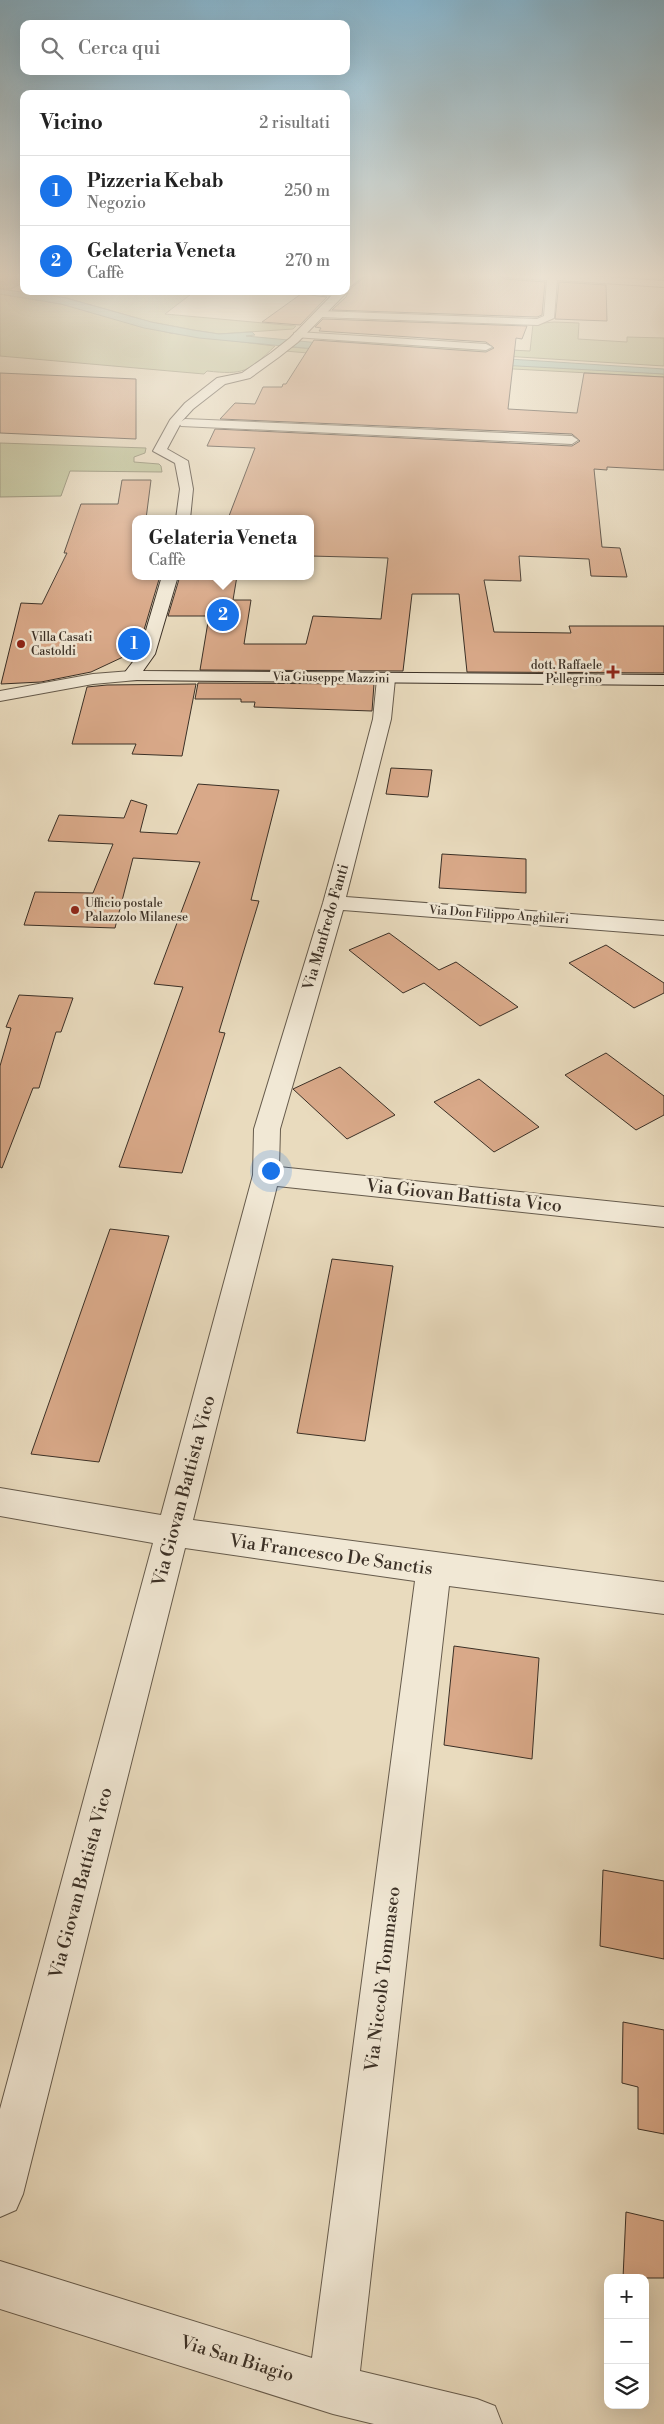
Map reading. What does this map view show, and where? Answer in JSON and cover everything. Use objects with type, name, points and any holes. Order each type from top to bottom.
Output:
[{"type":"street","points":[[184,515],[187,502],[187,478],[184,456],[160,451],[176,420],[214,387]]},
{"type":"street","points":[[237,387],[209,400],[183,429],[572,440]]},
{"type":"street","points":[[131,676],[147,654],[162,609],[169,580]]},
{"type":"street","name":"Via Giuseppe Mazzini","points":[[0,696],[92,679],[131,676],[664,680]]},
{"type":"street","name":"Via Manfredo Fanti","points":[[266,1175],[267,1129],[334,903],[382,719],[386,679]]},
{"type":"street","name":"Via Don Filippo Anghileri","points":[[334,903],[664,928]]},
{"type":"street","name":"Via Giovan Battista Vico","points":[[0,2194],[266,1175],[664,1217]]},
{"type":"street","name":"Via Francesco De Sanctis","points":[[0,1502],[173,1533],[664,1598]]},
{"type":"street","name":"Via Niccolò Tommaseo","points":[[333,2389],[434,1568]]},
{"type":"street","name":"Via San Biagio","points":[[0,2285],[333,2389],[478,2424]]},
{"type":"green space","points":[[0,443],[146,448],[145,453],[134,457],[134,462],[159,464],[162,472],[70,471],[61,496],[0,497]]},
{"type":"building","points":[[0,387],[136,387],[136,439],[0,433]]},
{"type":"building","points":[[263,387],[510,387],[508,409],[577,413],[582,387],[664,387],[664,470],[607,467],[607,470],[594,469],[602,547],[620,548],[627,577],[591,576],[589,559],[519,556],[521,581],[484,580],[494,632],[571,633],[569,626],[664,626],[664,673],[467,672],[459,594],[412,594],[403,671],[200,670],[209,616],[168,616],[179,580],[236,580],[233,600],[251,600],[244,644],[306,644],[313,616],[381,619],[388,558],[314,556],[314,515],[229,515],[255,448],[207,446],[215,429],[572,446],[580,441],[572,434],[220,419],[235,403],[255,404]]},
{"type":"building","points":[[122,480],[151,480],[147,515],[132,515],[132,580],[159,580],[138,650],[91,672],[41,682],[1,684],[21,603],[42,604],[67,553],[64,553],[81,504],[118,504]]},
{"type":"building","points":[[198,683],[374,684],[372,711],[254,707],[255,702],[241,702],[241,699],[195,699]]},
{"type":"building","points":[[196,684],[182,756],[132,754],[136,744],[72,744],[87,687]]},
{"type":"building","points":[[391,768],[432,770],[428,797],[386,794]]},
{"type":"building","points":[[198,784],[279,790],[251,900],[259,901],[219,1032],[225,1033],[182,1173],[119,1167],[183,987],[154,984],[200,862],[133,858],[115,928],[24,925],[35,892],[93,893],[113,844],[48,841],[59,815],[124,818],[131,800],[147,805],[140,832],[177,834]]},
{"type":"building","points":[[442,854],[526,859],[526,893],[439,888]]},
{"type":"building","points":[[389,933],[439,970],[456,962],[518,1007],[480,1026],[424,983],[403,993],[349,950]]},
{"type":"building","points":[[606,945],[664,983],[664,993],[634,1008],[569,963]]},
{"type":"building","points":[[19,995],[73,998],[61,1032],[56,1032],[39,1088],[33,1088],[2,1168],[0,1167],[0,1066],[11,1028],[6,1027]]},
{"type":"building","points":[[606,1053],[664,1096],[664,1115],[636,1130],[565,1075]]},
{"type":"building","points":[[340,1067],[395,1115],[347,1139],[293,1089]]},
{"type":"building","points":[[479,1079],[539,1127],[494,1152],[434,1102]]},
{"type":"building","points":[[110,1229],[169,1236],[99,1462],[31,1454]]},
{"type":"building","points":[[332,1259],[393,1266],[365,1441],[297,1433]]},
{"type":"building","points":[[454,1646],[539,1658],[532,1759],[444,1745]]},
{"type":"building","points":[[603,1870],[664,1881],[664,1959],[600,1946]]},
{"type":"building","points":[[623,2022],[664,2030],[664,2134],[638,2129],[638,2087],[622,2083]]},
{"type":"building","points":[[626,2212],[664,2221],[664,2278],[649,2278],[649,2274],[623,2274]]},
{"type":"place","name":"Gelateria Veneta","points":[[223,615]]},
{"type":"place","name":"Villa Casati Castoldi","points":[[21,644]]},
{"type":"place","name":"Pizzeria Kebab","points":[[134,644]]},
{"type":"place","name":"dott. Raffaele Pellegrino","points":[[613,672]]},
{"type":"place","name":"Ufficio postale Palazzolo Milanese","points":[[75,910]]}]
